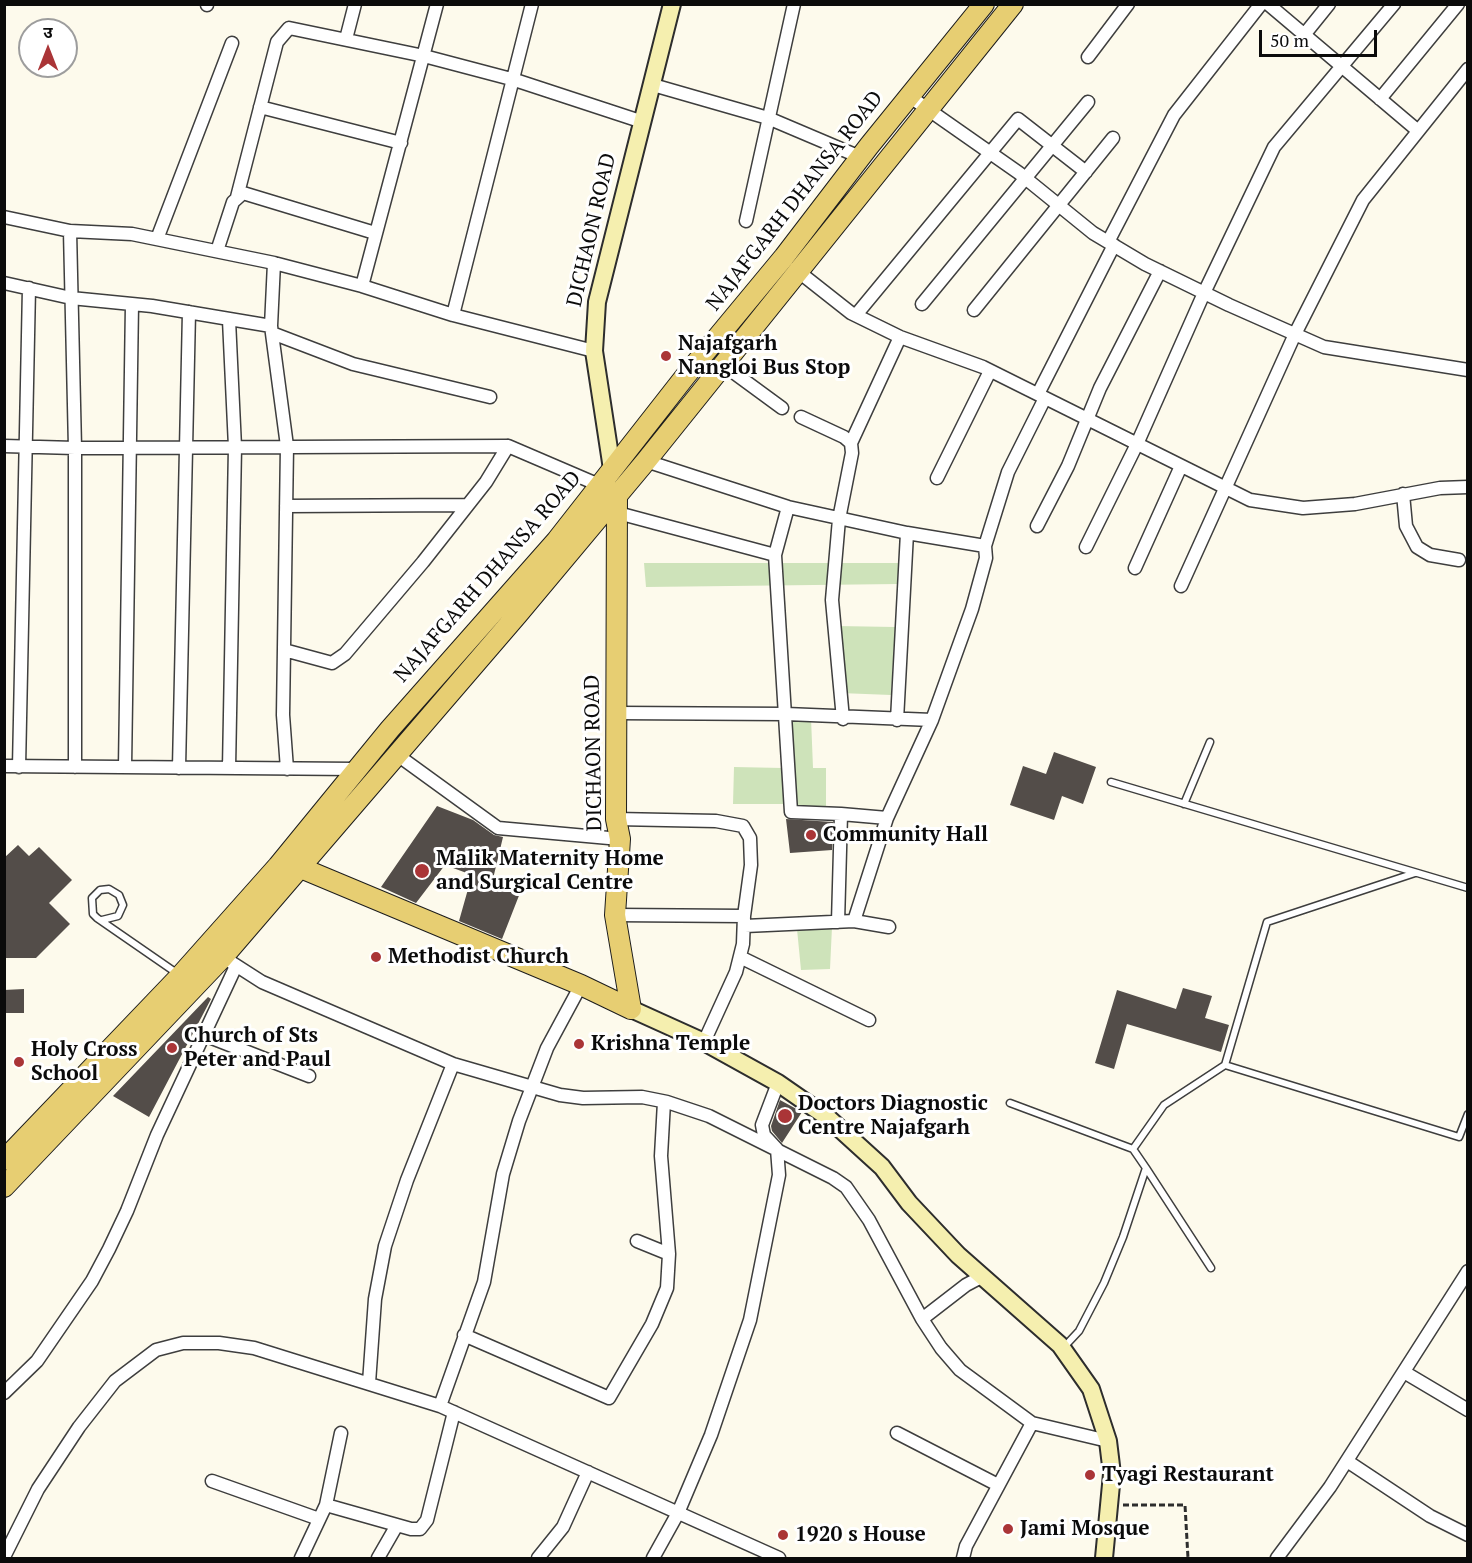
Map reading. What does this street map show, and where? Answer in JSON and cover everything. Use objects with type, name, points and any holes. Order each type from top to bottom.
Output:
[{"type":"main road","name":"DICHAON ROAD","points":[[631,1009],[615,915],[620,839],[616,819],[618,504],[594,351],[600,288],[672,4]]},
{"type":"main road","name":"NAJAFGARH DHANSA ROAD","points":[[4,1160],[180,975],[292,864],[356,769],[557,540],[984,4]]},
{"type":"main road","points":[[4,1187],[230,961],[292,864],[396,754],[618,504],[646,461],[722,364],[799,272],[1013,4]]},
{"type":"main road","points":[[292,864],[581,985],[704,1042],[778,1083],[827,1117],[882,1167],[909,1203],[1062,1349],[1091,1389],[1108,1441],[1112,1474],[1104,1558]]},
{"type":"street","points":[[346,39],[355,4]]},
{"type":"street","points":[[362,286],[437,4]]},
{"type":"street","points":[[453,315],[515,80],[532,4]]},
{"type":"street","points":[[746,221],[794,4]]},
{"type":"street","points":[[1088,57],[1128,4]]},
{"type":"street","points":[[854,921],[887,818],[932,720],[972,609],[986,558],[985,546],[1008,472],[1111,244],[1174,115],[1261,4]]},
{"type":"street","points":[[1268,4],[1417,130]]},
{"type":"street","points":[[1304,35],[1329,4]]},
{"type":"street","points":[[1086,546],[1137,444],[1204,293],[1274,147],[1394,4]]},
{"type":"street","points":[[1380,99],[1458,4]]},
{"type":"street","points":[[217,251],[237,196],[277,42],[283,32],[289,28],[300,28],[424,56],[515,80],[643,122]]},
{"type":"street","points":[[157,238],[232,43]]},
{"type":"street","points":[[1181,586],[1294,334],[1363,200],[1467,69]]},
{"type":"street","points":[[653,85],[768,118],[860,158]]},
{"type":"street","points":[[909,96],[1025,178],[1111,244],[1204,293],[1324,347],[1467,370]]},
{"type":"street","points":[[922,304],[1088,102]]},
{"type":"street","points":[[260,107],[401,143]]},
{"type":"street","points":[[856,315],[1018,119],[1086,172]]},
{"type":"street","points":[[974,310],[1113,138]]},
{"type":"street","points":[[237,196],[249,193],[375,233]]},
{"type":"street","points":[[4,217],[70,231],[132,234],[157,238],[274,263],[362,286],[453,315],[594,351]]},
{"type":"street","points":[[70,231],[75,448],[75,767]]},
{"type":"street","points":[[274,263],[272,330],[286,446],[283,716],[287,769]]},
{"type":"street","points":[[1037,526],[1068,466],[1100,388],[1160,271]]},
{"type":"street","points":[[799,272],[856,315],[900,337],[990,371],[1250,500],[1303,508],[1355,504],[1403,494],[1467,487]]},
{"type":"street","points":[[4,283],[71,298],[189,312],[272,330],[353,364],[490,397]]},
{"type":"street","points":[[19,767],[29,288]]},
{"type":"street","points":[[125,767],[132,304]]},
{"type":"street","points":[[179,768],[189,312]]},
{"type":"street","points":[[229,320],[235,447],[229,768]]},
{"type":"street","points":[[843,719],[832,600],[839,519],[852,453],[851,443],[900,337]]},
{"type":"street","points":[[722,364],[782,408]]},
{"type":"street","points":[[937,478],[990,371]]},
{"type":"street","points":[[801,417],[844,437],[851,443]]},
{"type":"street","points":[[4,446],[75,448],[508,446],[599,485]]},
{"type":"street","points":[[284,650],[332,663],[345,654],[423,562],[465,505],[486,482],[508,446]]},
{"type":"street","points":[[646,461],[788,507],[907,533],[985,546]]},
{"type":"street","points":[[1135,568],[1181,466]]},
{"type":"street","points":[[1403,494],[1406,526],[1417,547],[1430,555],[1459,560]]},
{"type":"street","points":[[618,504],[775,555]]},
{"type":"street","points":[[286,506],[465,505]]},
{"type":"street","points":[[788,507],[775,555],[791,812],[887,818]]},
{"type":"street","points":[[897,720],[907,533]]},
{"type":"street","points":[[617,713],[786,714],[843,719],[932,720]]},
{"type":"street","points":[[396,754],[498,828],[620,839]]},
{"type":"street","points":[[4,766],[356,769]]},
{"type":"street","points":[[838,922],[841,814]]},
{"type":"street","points":[[616,819],[716,821],[743,826],[750,838],[751,856],[740,957],[736,972],[704,1042]]},
{"type":"street","points":[[615,915],[745,921],[854,921],[889,927]]},
{"type":"street","points":[[740,957],[870,1020]]},
{"type":"street","points":[[4,1393],[36,1361],[92,1281],[128,1211],[157,1135],[204,1035],[230,961],[262,981],[351,1022],[453,1064],[531,1088],[583,1098],[634,1097],[664,1102],[709,1116],[806,1162],[846,1187],[869,1220],[922,1319],[960,1370],[1032,1423],[1108,1441]]},
{"type":"street","points":[[440,1406],[484,1282],[503,1174],[531,1088],[561,1019],[581,985]]},
{"type":"street","points":[[204,1035],[309,1076]]},
{"type":"street","points":[[369,1383],[375,1299],[385,1246],[407,1180],[453,1064]]},
{"type":"street","points":[[653,1558],[678,1513],[711,1435],[750,1320],[778,1175],[777,1149],[764,1135],[762,1125],[778,1083]]},
{"type":"street","points":[[464,1335],[609,1398],[656,1315],[667,1288],[669,1254],[661,1156],[664,1102]]},
{"type":"street","points":[[637,1241],[669,1254]]},
{"type":"street","points":[[922,1319],[966,1285],[983,1276]]},
{"type":"street","points":[[1277,1558],[1347,1461],[1466,1277]]},
{"type":"street","points":[[4,1557],[38,1489],[79,1427],[114,1381],[156,1350],[183,1343],[219,1342],[254,1348],[440,1406],[779,1558]]},
{"type":"street","points":[[1404,1372],[1467,1410]]},
{"type":"street","points":[[326,1505],[397,1525],[420,1528],[427,1520],[454,1412]]},
{"type":"street","points":[[963,1558],[966,1546],[1032,1423]]},
{"type":"street","points":[[301,1558],[326,1505],[341,1432]]},
{"type":"street","points":[[897,1433],[998,1485]]},
{"type":"street","points":[[1347,1461],[1430,1516],[1467,1535]]},
{"type":"street","points":[[538,1558],[563,1527],[588,1472]]},
{"type":"street","points":[[212,1481],[319,1519]]},
{"type":"street","points":[[378,1558],[397,1525]]},
{"type":"lane","points":[[1184,804],[1210,742]]},
{"type":"lane","points":[[1111,782],[1467,888]]},
{"type":"lane","points":[[1133,1149],[1164,1105],[1225,1065],[1267,922],[1415,873]]},
{"type":"lane","points":[[102,920],[118,916],[123,905],[119,895],[110,889],[95,893],[90,903],[93,914],[180,975]]},
{"type":"lane","points":[[1225,1065],[1459,1137],[1467,1114]]},
{"type":"lane","points":[[1010,1103],[1133,1149],[1211,1268]]},
{"type":"lane","points":[[1062,1349],[1079,1331],[1104,1283],[1146,1168]]},
{"type":"path","points":[[1110,1504],[1185,1505],[1188,1558]]},
{"type":"green space","points":[[644,563],[898,563],[898,584],[646,587]]},
{"type":"green space","points":[[837,626],[895,627],[891,695],[840,693]]},
{"type":"green space","points":[[811,718],[813,768],[826,768],[826,809],[797,806],[791,719]]},
{"type":"green space","points":[[734,767],[783,768],[783,804],[733,804]]},
{"type":"green space","points":[[832,927],[830,969],[801,970],[797,929]]},
{"type":"building","points":[[1054,752],[1096,767],[1083,804],[1062,796],[1054,820],[1010,805],[1023,766],[1046,774]]},
{"type":"building","points":[[437,806],[473,820],[494,835],[503,837],[492,883],[520,893],[502,939],[459,921],[472,875],[445,865],[416,903],[381,887]]},
{"type":"building","name":"Community Hall","points":[[786,819],[833,822],[832,850],[790,853]]},
{"type":"building","points":[[18,845],[29,856],[39,847],[72,880],[49,903],[70,924],[36,958],[4,958],[4,858]]},
{"type":"building","points":[[1183,988],[1212,996],[1205,1018],[1229,1025],[1221,1052],[1127,1024],[1114,1069],[1095,1063],[1117,990],[1176,1009]]},
{"type":"building","points":[[24,989],[24,1013],[4,1013],[4,990]]},
{"type":"building","name":"Church of Sts Peter and Paul","points":[[208,997],[211,999],[149,1117],[113,1096]]},
{"type":"building","points":[[780,1100],[802,1112],[782,1143],[772,1131],[771,1126]]},
{"type":"place","name":"Najafgarh Nangloi Bus Stop","points":[[666,356]]},
{"type":"place","name":"Community Hall","points":[[811,835]]},
{"type":"place","name":"Malik Maternity Home and Surgical Centre","points":[[422,871]]},
{"type":"place","name":"Methodist Church","points":[[376,957]]},
{"type":"place","name":"Krishna Temple","points":[[579,1044]]},
{"type":"place","name":"Church of Sts Peter and Paul","points":[[172,1048]]},
{"type":"place","name":"Holy Cross School","points":[[19,1062]]},
{"type":"place","name":"Doctors Diagnostic Centre Najafgarh","points":[[785,1116]]},
{"type":"place","name":"Tyagi Restaurant","points":[[1090,1475]]},
{"type":"place","name":"Jami Mosque","points":[[1008,1529]]},
{"type":"place","name":"1920 s House","points":[[783,1535]]}]
